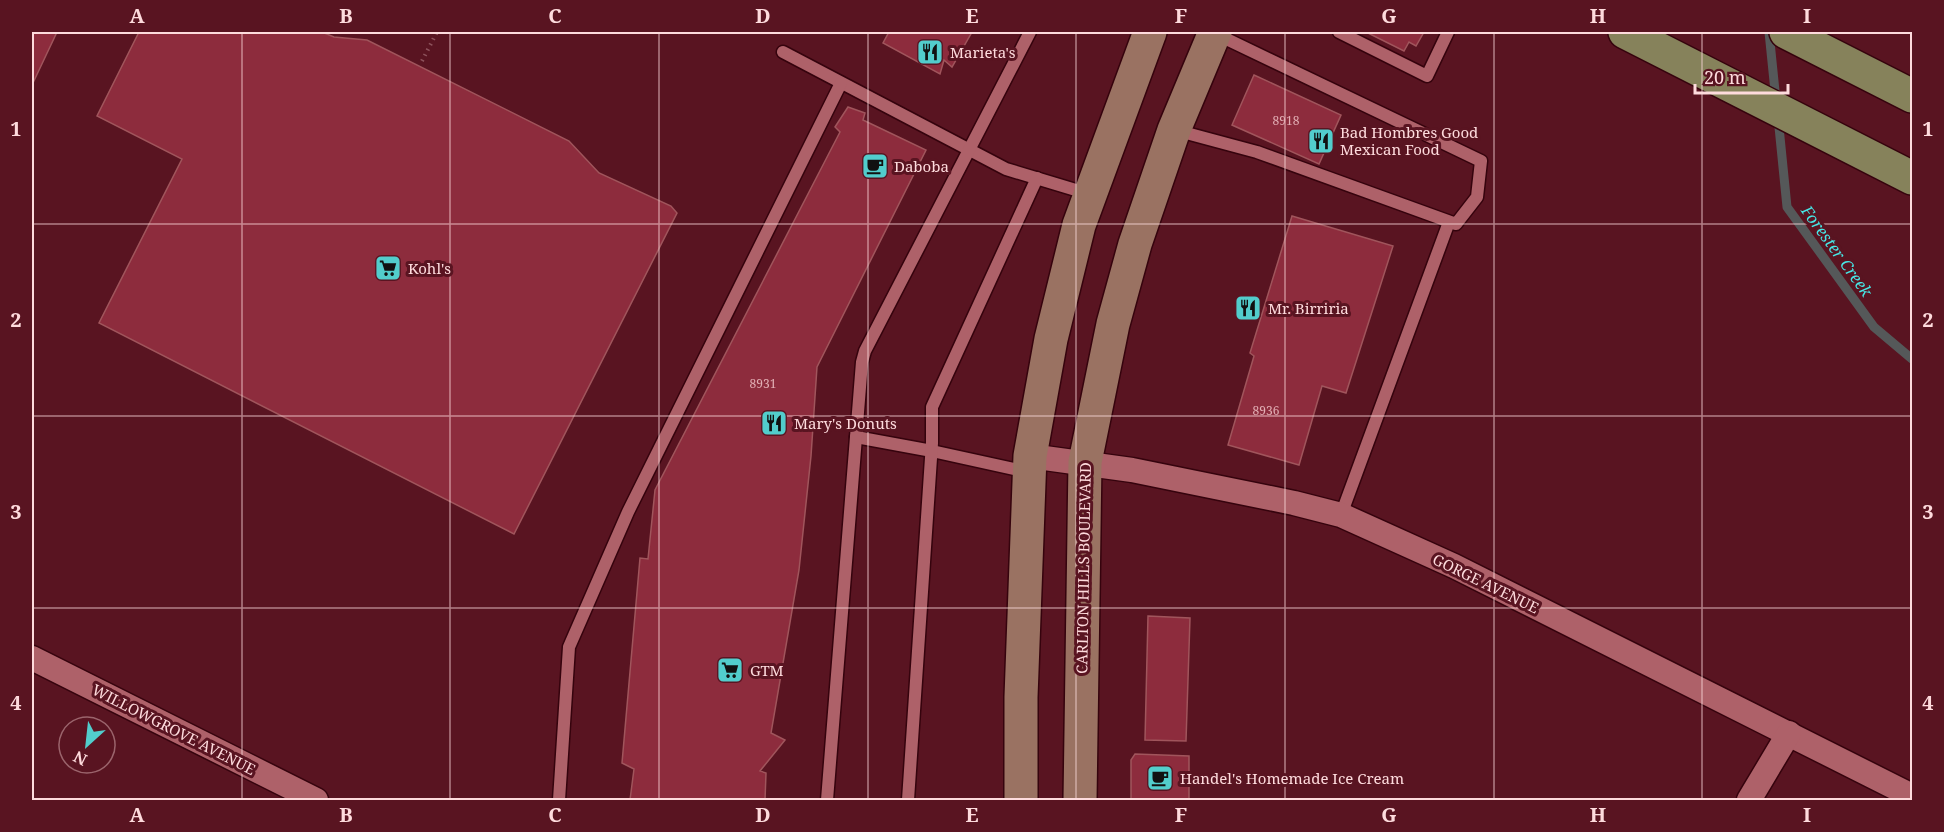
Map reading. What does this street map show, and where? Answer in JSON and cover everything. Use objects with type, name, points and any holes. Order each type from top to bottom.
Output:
[{"type":"main road","points":[[1021,801],[1021,697],[1030,464],[1051,339],[1079,225],[1150,32]]},
{"type":"main road","points":[[1625,32],[1912,178]]},
{"type":"main road","points":[[1786,32],[1912,96]]},
{"type":"main road","name":"CARLTON HILLS BOULEVARD","points":[[1080,801],[1085,462],[1113,324],[1135,244],[1173,130],[1215,33]]},
{"type":"street","name":"GORGE AVENUE","points":[[1030,464],[1085,462],[1150,473],[1341,515],[1454,566],[1912,796]]},
{"type":"street","name":"WILLOWGROVE AVENUE","points":[[32,658],[316,801]]},
{"type":"street","points":[[1749,801],[1789,733]]},
{"type":"lane","points":[[827,801],[860,374],[865,351],[1030,32]]},
{"type":"lane","points":[[1340,32],[1426,76],[1448,32]]},
{"type":"lane","points":[[1173,130],[1257,152],[1456,224],[1477,197],[1481,161],[1215,33]]},
{"type":"lane","points":[[783,52],[1006,169],[1091,195]]},
{"type":"lane","points":[[559,801],[569,647],[628,512],[841,82]]},
{"type":"lane","points":[[908,801],[932,450],[932,407],[1037,178]]},
{"type":"lane","points":[[1341,515],[1449,222]]},
{"type":"lane","points":[[856,437],[1030,464]]},
{"type":"path","points":[[422,62],[437,32]]},
{"type":"building","points":[[32,32],[57,32],[32,85]]},
{"type":"building","name":"Kohl's","points":[[139,32],[322,32],[334,37],[367,40],[569,141],[599,173],[671,206],[677,213],[514,534],[99,323],[182,159],[97,116]]},
{"type":"building","name":"Marieta's","points":[[889,32],[972,32],[952,67],[944,60],[940,74],[883,43]]},
{"type":"building","points":[[1366,32],[1424,32],[1416,46],[1409,42],[1404,51]]},
{"type":"building","points":[[1254,75],[1341,115],[1319,164],[1232,125]]},
{"type":"building","points":[[848,107],[865,113],[863,120],[926,150],[817,367],[811,456],[799,570],[771,733],[785,740],[760,771],[766,773],[765,800],[630,800],[634,769],[622,763],[640,558],[648,559],[655,490],[840,132],[835,127]]},
{"type":"building","points":[[1292,216],[1393,246],[1346,393],[1322,386],[1299,465],[1228,445],[1254,356],[1250,353]]},
{"type":"building","points":[[1148,616],[1190,618],[1186,741],[1145,740]]},
{"type":"building","name":"Handel's Homemade Ice Cream","points":[[1135,754],[1189,756],[1189,800],[1131,799],[1131,760]]},
{"type":"waterway","name":"Forester Creek","points":[[1769,32],[1776,101]]},
{"type":"waterway","name":"Forester Creek","points":[[1778,117],[1787,207],[1874,327],[1912,359]]},
{"type":"place","name":"Marieta's","points":[[930,52]]},
{"type":"place","name":"Bad Hombres Good Mexican Food","points":[[1321,141]]},
{"type":"place","name":"Daboba","points":[[875,166]]},
{"type":"place","name":"Kohl's","points":[[388,268]]},
{"type":"place","name":"Mr. Birriria","points":[[1248,308]]},
{"type":"place","name":"Mary's Donuts","points":[[774,423]]},
{"type":"place","name":"GTM","points":[[730,670]]},
{"type":"place","name":"Handel's Homemade Ice Cream","points":[[1160,778]]}]
